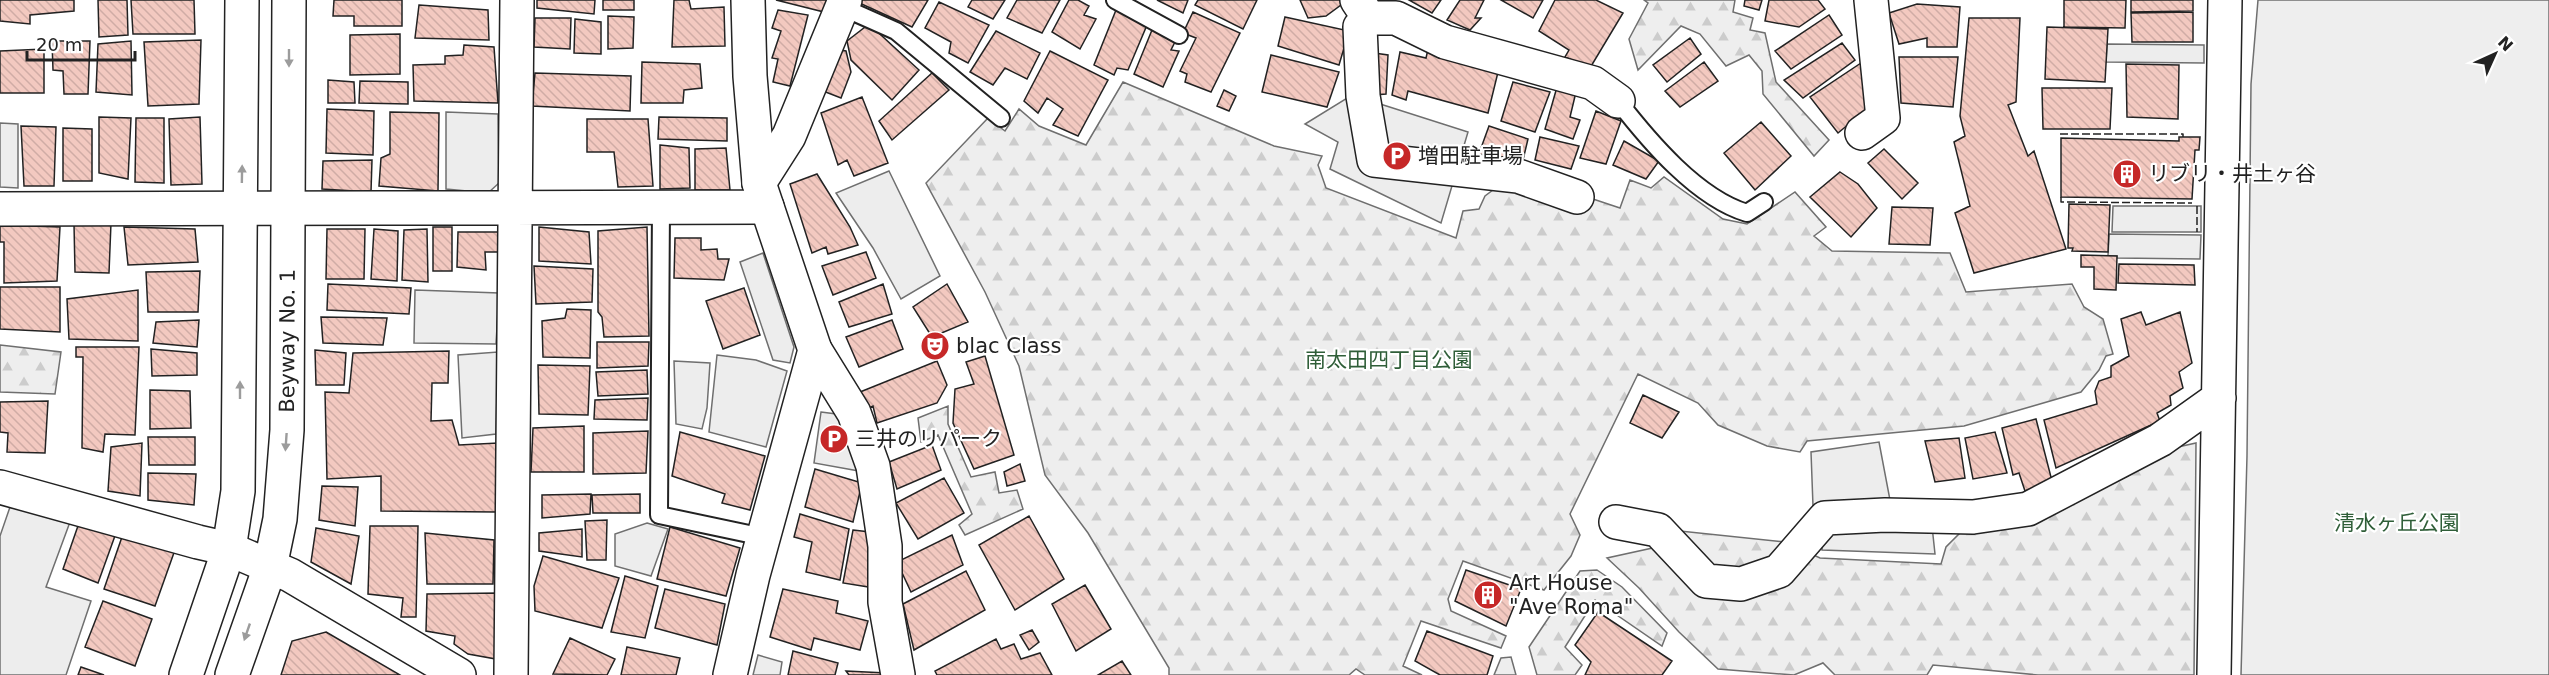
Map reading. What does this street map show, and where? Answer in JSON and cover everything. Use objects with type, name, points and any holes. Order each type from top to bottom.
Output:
[{"type":"street","points":[[186,675],[229,549],[236,513],[239,455],[242,0]]},
{"type":"street","name":"Beyway No. 1","points":[[232,675],[270,567],[280,519],[287,430],[289,0]]},
{"type":"street","points":[[511,675],[517,0]]},
{"type":"street","points":[[748,0],[750,76],[763,195],[815,350],[854,413],[873,466],[885,546],[885,602],[898,675]]},
{"type":"street","points":[[1862,133],[1883,118],[1871,0]]},
{"type":"street","points":[[2214,675],[2225,0]]},
{"type":"street","points":[[763,195],[843,3]]},
{"type":"street","points":[[1577,197],[1518,176],[1374,160],[1363,96],[1360,27],[1363,9],[1395,18],[1445,42],[1593,82],[1618,101]]},
{"type":"street","points":[[0,209],[661,207],[763,195]]},
{"type":"street","points":[[730,675],[763,537],[815,350]]},
{"type":"street","points":[[1616,522],[1658,530],[1706,581],[1741,584],[1779,571],[1825,519],[1885,515],[1973,517],[2028,509],[2160,440],[2219,398]]},
{"type":"street","points":[[0,488],[229,549],[290,575],[459,675]]},
{"type":"lane","points":[[1115,0],[1179,35]]},
{"type":"lane","points":[[843,3],[896,31],[1001,118]]},
{"type":"lane","points":[[1618,101],[1639,128],[1692,181],[1737,210],[1747,213],[1764,202]]},
{"type":"lane","points":[[661,207],[659,515],[763,537]]},
{"type":"green space","points":[[1644,0],[1735,0],[1733,12],[1753,18],[1750,30],[1765,33],[1776,82],[1829,140],[1814,156],[1763,94],[1762,71],[1749,55],[1726,66],[1700,34],[1681,26],[1638,70],[1629,39],[1648,3]]},
{"type":"green space","name":"清水ヶ丘公園","points":[[2258,0],[2549,0],[2549,675],[2241,675],[2247,456],[2251,84]]},
{"type":"green space","name":"南太田四丁目公園","points":[[1123,82],[1274,146],[1322,156],[1318,165],[1326,188],[1456,238],[1463,211],[1479,209],[1485,196],[1505,181],[1590,198],[1620,208],[1630,180],[1651,188],[1664,177],[1723,219],[1747,224],[1795,192],[1826,227],[1814,236],[1832,251],[1950,253],[1966,292],[2072,284],[2084,307],[2103,319],[2113,354],[2106,356],[2099,370],[2081,392],[1964,426],[1807,441],[1800,452],[1767,446],[1718,425],[1698,403],[1638,374],[1570,514],[1580,535],[1571,556],[1544,590],[1463,561],[1448,599],[1451,611],[1506,636],[1501,648],[1421,621],[1403,666],[1422,675],[1365,675],[1356,669],[1349,675],[1169,675],[1169,668],[1088,533],[1045,475],[1019,366],[985,292],[926,183],[988,118],[1005,131],[1019,109],[1039,126],[1086,145]]},
{"type":"green space","points":[[0,345],[61,352],[55,394],[0,392]]},
{"type":"green space","points":[[948,406],[948,424],[971,477],[995,472],[999,493],[1017,490],[1023,509],[965,535],[959,525],[972,514],[938,435],[921,442],[918,418]]},
{"type":"green space","points":[[2196,443],[2194,675],[2038,675],[1933,665],[1927,675],[1835,675],[1823,663],[1794,675],[1718,669],[1607,558],[1657,547],[1680,531],[1785,542],[1820,558],[1941,564],[1946,547],[1969,524],[2035,516],[2128,476],[2160,451]]},
{"type":"green space","points":[[1597,570],[1622,587],[1667,633],[1662,646],[1595,600],[1565,647],[1582,665],[1575,675],[1537,675],[1529,647],[1580,571]]},
{"type":"green space","points":[[1511,657],[1516,675],[1494,675],[1501,658]]},
{"type":"shaded area","points":[[2107,44],[2204,45],[2204,63],[2106,62]]},
{"type":"shaded area","name":"増田駐車場","points":[[1352,95],[1468,132],[1441,223],[1330,169],[1338,142],[1305,124]]},
{"type":"shaded area","points":[[446,112],[498,114],[499,183],[488,193],[446,189]]},
{"type":"shaded area","points":[[0,123],[18,124],[18,188],[0,187]]},
{"type":"shaded area","points":[[889,171],[940,276],[901,299],[873,248],[836,193]]},
{"type":"shaded area","points":[[2113,206],[2201,206],[2201,232],[2112,232]]},
{"type":"shaded area","points":[[2109,234],[2201,235],[2200,259],[2108,256]]},
{"type":"shaded area","points":[[763,253],[794,347],[790,363],[773,360],[740,262]]},
{"type":"shaded area","points":[[415,290],[499,293],[496,344],[414,343]]},
{"type":"shaded area","points":[[498,352],[496,434],[462,438],[458,355]]},
{"type":"shaded area","points":[[717,355],[756,360],[787,371],[766,447],[709,432]]},
{"type":"shaded area","points":[[674,361],[710,363],[707,408],[702,429],[676,424]]},
{"type":"shaded area","name":"三井のリパーク","points":[[821,412],[844,415],[859,471],[814,463]]},
{"type":"shaded area","points":[[1879,442],[1890,500],[1813,506],[1811,452]]},
{"type":"shaded area","points":[[10,507],[70,522],[46,587],[91,601],[66,675],[0,675],[0,536]]},
{"type":"shaded area","points":[[647,523],[668,529],[651,576],[615,566],[615,534]]},
{"type":"shaded area","points":[[1932,526],[1935,554],[1822,550],[1822,531]]},
{"type":"shaded area","points":[[758,655],[782,662],[780,675],[753,675]]},
{"type":"building","points":[[0,0],[74,0],[74,11],[30,15],[30,24],[0,21]]},
{"type":"building","points":[[98,0],[127,0],[128,35],[99,37]]},
{"type":"building","points":[[131,0],[194,0],[195,34],[133,34]]},
{"type":"building","points":[[334,0],[402,0],[402,26],[354,26],[354,16],[333,16]]},
{"type":"building","points":[[537,0],[595,0],[594,14],[537,8]]},
{"type":"building","points":[[603,0],[634,0],[634,10],[603,10]]},
{"type":"building","points":[[674,0],[689,0],[691,9],[724,7],[725,46],[672,47]]},
{"type":"building","points":[[776,0],[827,0],[824,12]]},
{"type":"building","points":[[853,0],[928,0],[912,27]]},
{"type":"building","points":[[972,0],[1005,0],[993,19],[968,7]]},
{"type":"building","points":[[1017,0],[1060,0],[1042,33],[1007,18]]},
{"type":"building","points":[[1069,0],[1078,0],[1089,6],[1084,15],[1096,19],[1080,49],[1052,32]]},
{"type":"building","points":[[1157,0],[1188,0],[1183,13]]},
{"type":"building","points":[[1198,0],[1257,0],[1243,29],[1195,5]]},
{"type":"building","points":[[1300,0],[1344,0],[1345,2],[1326,16],[1308,18]]},
{"type":"building","points":[[1409,0],[1441,0],[1432,13]]},
{"type":"building","points":[[1460,0],[1484,0],[1475,18],[1481,18],[1470,30],[1447,20]]},
{"type":"building","points":[[1501,0],[1543,0],[1533,18]]},
{"type":"building","points":[[1555,0],[1596,0],[1623,13],[1590,68],[1565,57],[1569,50],[1539,31]]},
{"type":"building","points":[[1745,0],[1762,0],[1759,10],[1744,6]]},
{"type":"building","points":[[1769,0],[1818,0],[1825,9],[1799,27],[1765,21]]},
{"type":"building","points":[[2064,0],[2126,0],[2125,28],[2064,27]]},
{"type":"building","points":[[2131,0],[2193,0],[2193,11],[2131,12]]},
{"type":"building","points":[[939,2],[989,25],[968,63],[949,53],[951,42],[925,28]]},
{"type":"building","points":[[1917,4],[1960,7],[1957,47],[1927,47],[1927,38],[1899,44],[1889,13]]},
{"type":"building","points":[[419,5],[488,10],[489,40],[415,38]]},
{"type":"building","points":[[778,10],[808,15],[790,86],[773,82],[778,59],[772,58],[781,31],[772,28]]},
{"type":"building","points":[[1116,10],[1147,25],[1128,70],[1117,68],[1114,75],[1094,65]]},
{"type":"building","points":[[1193,12],[1240,33],[1211,92],[1185,82],[1187,74],[1180,71],[1196,38],[1183,33]]},
{"type":"building","points":[[2193,12],[2193,42],[2132,42],[2131,13]]},
{"type":"building","points":[[1829,15],[1842,35],[1791,69],[1775,51]]},
{"type":"building","points":[[608,16],[634,17],[633,48],[608,49]]},
{"type":"building","points":[[1285,17],[1349,31],[1339,65],[1278,46]]},
{"type":"building","points":[[535,18],[571,18],[570,49],[534,47]]},
{"type":"building","points":[[1969,18],[2020,18],[2016,102],[2008,105],[2028,156],[2034,151],[2066,249],[1974,273],[1955,213],[1970,206],[1954,142],[1965,136],[1960,116]]},
{"type":"building","points":[[575,19],[601,22],[601,54],[574,53]]},
{"type":"building","points":[[869,24],[919,70],[892,100],[851,60],[847,41]]},
{"type":"building","points":[[2047,27],[2108,29],[2105,82],[2045,79]]},
{"type":"building","points":[[1152,30],[1176,40],[1171,50],[1179,51],[1163,87],[1134,74]]},
{"type":"building","points":[[996,31],[1040,53],[1027,79],[1005,68],[993,85],[970,72]]},
{"type":"building","points":[[400,34],[400,74],[350,75],[350,35]]},
{"type":"building","points":[[1690,38],[1701,54],[1667,82],[1653,65]]},
{"type":"building","points":[[201,40],[199,104],[148,106],[144,42]]},
{"type":"building","points":[[52,41],[90,41],[88,94],[64,94],[63,71],[53,70]]},
{"type":"building","points":[[131,41],[132,95],[96,92],[98,44]]},
{"type":"building","points":[[1842,43],[1855,60],[1803,98],[1784,80]]},
{"type":"building","points":[[464,45],[494,47],[498,103],[414,101],[413,65],[445,64],[445,56],[463,55]]},
{"type":"building","points":[[1429,45],[1500,64],[1488,113],[1408,91],[1406,100],[1392,95],[1400,52],[1426,58]]},
{"type":"building","points":[[44,49],[44,93],[0,93],[0,51]]},
{"type":"building","points":[[834,49],[846,51],[851,72],[841,98],[818,89]]},
{"type":"building","points":[[1050,51],[1108,80],[1078,136],[1053,125],[1063,109],[1047,98],[1038,113],[1024,101]]},
{"type":"building","points":[[1374,53],[1388,55],[1386,94],[1374,95]]},
{"type":"building","points":[[1271,55],[1339,72],[1327,107],[1262,92]]},
{"type":"building","points":[[1899,57],[1958,57],[1953,107],[1901,103]]},
{"type":"building","points":[[1864,61],[1867,109],[1838,133],[1810,97]]},
{"type":"building","points":[[642,62],[700,64],[702,88],[684,90],[683,103],[641,103]]},
{"type":"building","points":[[1704,62],[1718,81],[1680,107],[1665,91]]},
{"type":"building","points":[[2126,64],[2179,65],[2178,119],[2127,117]]},
{"type":"building","points":[[535,73],[631,76],[630,111],[532,106]]},
{"type":"building","points":[[932,73],[949,90],[892,140],[879,121]]},
{"type":"building","points":[[328,80],[354,82],[355,103],[328,103]]},
{"type":"building","points":[[360,81],[408,82],[408,104],[359,103]]},
{"type":"building","points":[[1513,82],[1550,92],[1535,132],[1501,121]]},
{"type":"building","points":[[1557,87],[1576,92],[1570,117],[1580,120],[1573,139],[1545,129]]},
{"type":"building","points":[[2042,88],[2112,88],[2110,129],[2043,129]]},
{"type":"building","points":[[1224,90],[1236,96],[1229,111],[1217,106]]},
{"type":"building","points":[[862,97],[888,163],[854,176],[847,160],[838,165],[821,113]]},
{"type":"building","points":[[327,109],[374,111],[373,155],[326,153]]},
{"type":"building","points":[[1596,111],[1621,121],[1606,164],[1580,158]]},
{"type":"building","points":[[390,112],[439,113],[438,191],[379,186],[381,158],[390,154]]},
{"type":"building","points":[[99,117],[131,118],[128,179],[99,173]]},
{"type":"building","points":[[200,117],[202,184],[171,185],[169,119]]},
{"type":"building","points":[[659,117],[727,118],[727,141],[658,139]]},
{"type":"building","points":[[136,118],[164,118],[164,183],[135,182]]},
{"type":"building","points":[[587,119],[648,119],[653,186],[618,187],[614,152],[587,152]]},
{"type":"building","points":[[1761,122],[1791,156],[1755,190],[1724,153]]},
{"type":"building","points":[[21,126],[56,127],[54,186],[24,186]]},
{"type":"building","points":[[1489,126],[1528,139],[1522,164],[1477,159]]},
{"type":"building","points":[[63,128],[92,129],[92,181],[63,181]]},
{"type":"building","points":[[1540,137],[1579,146],[1571,169],[1535,160]]},
{"type":"building","name":"リブリ・井土ヶ谷","points":[[2179,137],[2200,137],[2199,150],[2195,150],[2192,199],[2061,197],[2061,138],[2179,141]]},
{"type":"building","points":[[1624,141],[1659,161],[1646,179],[1613,165]]},
{"type":"building","points":[[660,145],[689,148],[690,188],[660,189]]},
{"type":"building","points":[[726,148],[730,190],[695,190],[695,149]]},
{"type":"building","points":[[1884,149],[1918,183],[1902,199],[1868,163]]},
{"type":"building","points":[[372,160],[371,192],[322,189],[323,161]]},
{"type":"building","points":[[1840,172],[1858,184],[1877,208],[1851,237],[1810,197]]},
{"type":"building","points":[[817,174],[850,227],[858,245],[828,254],[826,247],[812,253],[790,184]]},
{"type":"building","points":[[2069,204],[2110,205],[2108,252],[2072,251],[2073,248],[2068,248]]},
{"type":"building","points":[[1892,207],[1933,208],[1930,245],[1889,244]]},
{"type":"building","points":[[111,223],[109,273],[75,272],[74,224]]},
{"type":"building","points":[[0,225],[60,227],[57,281],[4,283],[4,242],[0,242]]},
{"type":"building","points":[[124,227],[195,229],[198,262],[128,265]]},
{"type":"building","points":[[433,227],[452,227],[452,271],[433,271]]},
{"type":"building","points":[[539,227],[589,232],[591,264],[539,261]]},
{"type":"building","points":[[647,227],[649,336],[604,337],[602,317],[598,312],[598,231]]},
{"type":"building","points":[[327,229],[365,229],[364,279],[326,279]]},
{"type":"building","points":[[374,229],[398,231],[397,281],[371,279]]},
{"type":"building","points":[[427,229],[428,282],[402,280],[404,230]]},
{"type":"building","points":[[458,232],[498,232],[499,252],[485,252],[486,270],[457,267]]},
{"type":"building","points":[[675,238],[701,238],[701,250],[717,249],[718,259],[729,259],[724,280],[674,278]]},
{"type":"building","points":[[866,252],[876,278],[833,295],[822,266]]},
{"type":"building","points":[[2081,255],[2117,256],[2116,290],[2094,289],[2094,267],[2081,267]]},
{"type":"building","points":[[2119,264],[2194,265],[2195,285],[2118,283]]},
{"type":"building","points":[[534,266],[593,269],[592,302],[536,304]]},
{"type":"building","points":[[200,271],[198,312],[148,312],[146,272]]},
{"type":"building","points":[[328,284],[411,288],[409,314],[327,310]]},
{"type":"building","points":[[883,284],[892,314],[849,327],[839,302]]},
{"type":"building","points":[[947,284],[968,322],[932,337],[913,307]]},
{"type":"building","points":[[0,287],[60,287],[60,332],[0,329]]},
{"type":"building","points":[[744,288],[760,335],[723,349],[706,301]]},
{"type":"building","points":[[138,290],[138,341],[69,339],[67,299]]},
{"type":"building","points":[[567,309],[591,310],[590,358],[543,357],[542,321],[565,318]]},
{"type":"building","points":[[2141,312],[2146,325],[2180,312],[2192,363],[2179,372],[2183,388],[2170,396],[2171,405],[2157,413],[2160,421],[2056,468],[2044,420],[2097,404],[2095,391],[2099,381],[2111,377],[2111,366],[2129,356],[2121,319]]},
{"type":"building","points":[[321,317],[387,318],[383,345],[323,343]]},
{"type":"building","points":[[199,320],[197,347],[153,343],[156,322]]},
{"type":"building","points":[[892,320],[903,349],[859,367],[846,337]]},
{"type":"building","points":[[597,342],[649,342],[648,366],[597,368]]},
{"type":"building","points":[[76,347],[139,347],[135,435],[105,434],[103,452],[82,448],[83,357],[76,357]]},
{"type":"building","points":[[151,349],[197,353],[197,375],[152,376]]},
{"type":"building","points":[[315,350],[346,353],[344,385],[316,385]]},
{"type":"building","points":[[449,351],[448,383],[432,383],[431,421],[452,420],[459,445],[498,443],[496,512],[381,511],[381,476],[327,479],[325,392],[349,393],[353,353]]},
{"type":"building","points":[[985,356],[1014,455],[974,469],[953,423],[955,389],[974,384],[966,362]]},
{"type":"building","points":[[937,361],[947,385],[937,403],[877,423],[873,406],[864,410],[860,392]]},
{"type":"building","points":[[538,365],[590,366],[588,415],[539,414]]},
{"type":"building","points":[[647,370],[648,394],[598,396],[596,372]]},
{"type":"building","points":[[150,390],[190,391],[191,428],[150,429]]},
{"type":"building","points":[[1643,395],[1679,412],[1662,438],[1630,423]]},
{"type":"building","points":[[648,398],[647,420],[594,419],[595,400]]},
{"type":"building","points":[[48,401],[45,453],[7,452],[8,433],[0,432],[0,402]]},
{"type":"building","points":[[2036,419],[2052,481],[2025,491],[2019,473],[2013,475],[2002,428]]},
{"type":"building","points":[[584,426],[584,472],[531,472],[533,428]]},
{"type":"building","points":[[648,431],[646,473],[593,474],[593,433]]},
{"type":"building","points":[[680,432],[765,456],[750,510],[722,503],[725,494],[672,476]]},
{"type":"building","points":[[1995,432],[2007,473],[1973,479],[1965,438]]},
{"type":"building","points":[[148,437],[195,437],[195,465],[149,465]]},
{"type":"building","points":[[1959,438],[1965,478],[1935,482],[1925,441]]},
{"type":"building","points":[[142,443],[140,496],[108,491],[111,447]]},
{"type":"building","points":[[932,445],[941,470],[897,489],[889,462]]},
{"type":"building","points":[[1020,464],[1025,481],[1007,486],[1004,472]]},
{"type":"building","points":[[815,469],[862,483],[853,522],[805,507]]},
{"type":"building","points":[[148,473],[196,474],[194,505],[148,500]]},
{"type":"building","points":[[944,478],[964,513],[918,539],[896,503]]},
{"type":"building","points":[[322,486],[358,487],[355,526],[319,520]]},
{"type":"building","points":[[591,494],[590,514],[542,518],[542,495]]},
{"type":"building","points":[[640,494],[640,513],[593,513],[592,495]]},
{"type":"building","points":[[800,514],[849,529],[840,580],[806,572],[812,542],[794,537]]},
{"type":"building","points":[[1029,516],[1064,579],[1015,610],[979,545]]},
{"type":"building","points":[[607,520],[606,560],[587,560],[585,521]]},
{"type":"building","points":[[79,523],[116,533],[98,583],[63,569]]},
{"type":"building","points":[[370,526],[418,526],[416,617],[401,617],[403,598],[368,594]]},
{"type":"building","points":[[670,527],[740,548],[726,596],[657,579]]},
{"type":"building","points":[[316,528],[359,536],[351,584],[311,562]]},
{"type":"building","points":[[582,529],[582,557],[539,551],[539,533]]},
{"type":"building","points":[[853,530],[870,532],[875,588],[843,583]]},
{"type":"building","points":[[425,533],[494,540],[493,584],[427,584]]},
{"type":"building","points":[[123,534],[176,547],[155,606],[104,589]]},
{"type":"building","points":[[952,535],[963,565],[911,592],[897,562]]},
{"type":"building","points":[[543,556],[619,578],[602,628],[535,611],[534,586]]},
{"type":"building","name":"Art House \"Ave Roma\"","points":[[1466,570],[1521,589],[1506,626],[1455,601]]},
{"type":"building","points":[[966,571],[985,610],[914,650],[903,604]]},
{"type":"building","points":[[625,576],[658,586],[645,638],[611,632]]},
{"type":"building","points":[[1085,585],[1111,629],[1076,651],[1052,604]]},
{"type":"building","points":[[665,589],[725,604],[717,645],[655,628]]},
{"type":"building","points":[[783,589],[838,601],[836,613],[868,621],[860,650],[814,638],[811,650],[770,637]]},
{"type":"building","points":[[498,593],[496,659],[468,654],[454,644],[455,636],[426,631],[427,594]]},
{"type":"building","points":[[103,601],[152,619],[135,666],[85,647]]},
{"type":"building","points":[[1598,612],[1672,661],[1662,675],[1585,675],[1591,662],[1575,645]]},
{"type":"building","points":[[1032,630],[1039,642],[1029,650],[1020,635]]},
{"type":"building","points":[[1427,631],[1493,656],[1487,675],[1440,675],[1415,661]]},
{"type":"building","points":[[326,632],[400,675],[281,675],[292,641]]},
{"type":"building","points":[[570,638],[615,659],[607,675],[553,674]]},
{"type":"building","points":[[996,639],[1001,649],[1014,644],[1021,659],[1040,653],[1052,675],[937,675],[935,671]]},
{"type":"building","points":[[627,647],[680,658],[676,675],[621,675]]},
{"type":"building","points":[[793,651],[838,663],[835,675],[788,675]]},
{"type":"building","points":[[1122,661],[1131,675],[1098,675]]},
{"type":"building","points":[[81,667],[104,675],[78,675]]},
{"type":"building","points":[[846,671],[886,673],[886,675],[849,675]]},
{"type":"fence","points":[[2060,134],[2183,134],[2183,137]]},
{"type":"fence","points":[[2061,197],[2061,202],[2192,203]]},
{"type":"fence","points":[[2197,206],[2197,232]]},
{"type":"place","name":"増田駐車場","points":[[1397,156]]},
{"type":"place","name":"リブリ・井土ヶ谷","points":[[2127,174]]},
{"type":"place","name":"blac Class","points":[[935,346]]},
{"type":"place","name":"三井のリパーク","points":[[834,439]]},
{"type":"place","name":"Art House \"Ave Roma\"","points":[[1488,595]]}]
